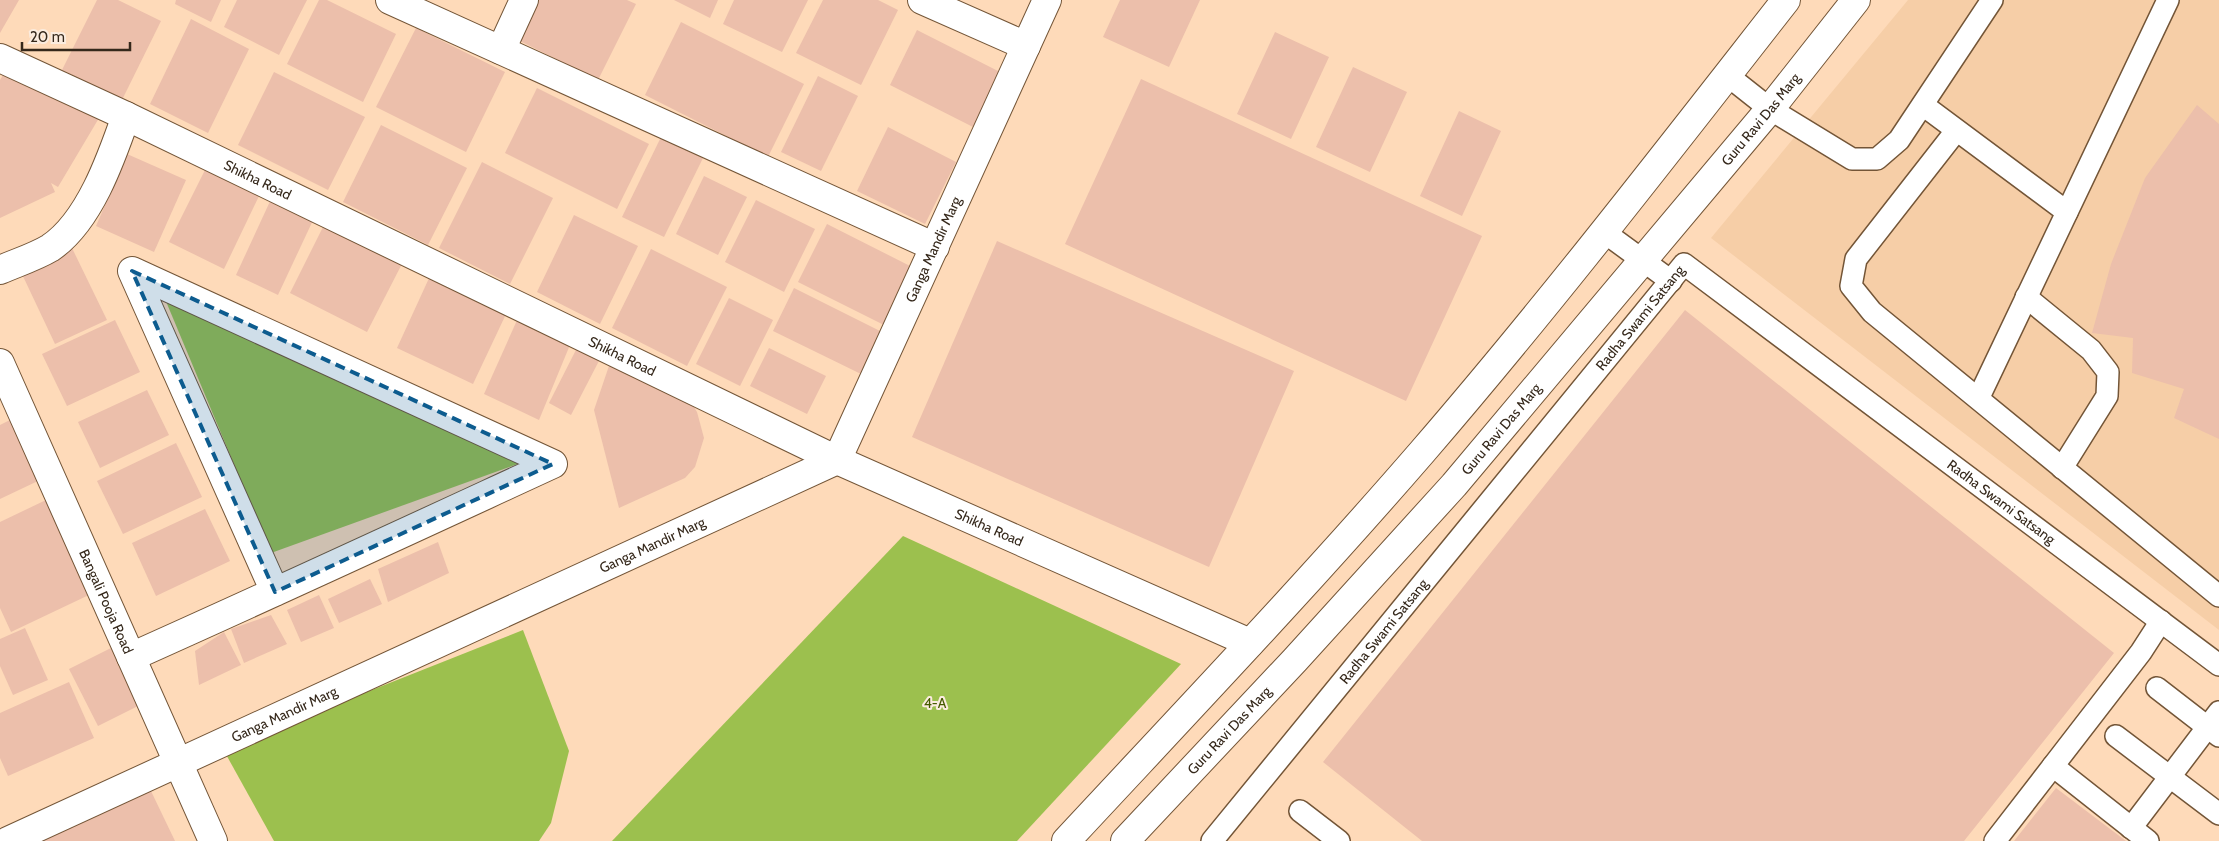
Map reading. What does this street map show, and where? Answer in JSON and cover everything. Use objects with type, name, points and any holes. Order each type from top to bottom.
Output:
[{"type":"street","points":[[501,50],[524,0]]},
{"type":"street","points":[[922,0],[1026,46]]},
{"type":"street","name":"Ganga Mandir Marg","points":[[8,841],[837,460],[1048,0]]},
{"type":"street","points":[[1066,841],[1250,643],[1422,451],[1604,232],[1786,0]]},
{"type":"street","name":"Guru Ravi Das Marg","points":[[1124,841],[1294,660],[1454,485],[1770,108],[1856,0]]},
{"type":"street","points":[[398,1],[501,50],[934,246]]},
{"type":"street","name":"Shikha Road","points":[[0,58],[126,116],[837,460],[1250,643]]},
{"type":"street","points":[[0,270],[49,248],[70,230],[90,200],[115,148],[126,116]]},
{"type":"street","points":[[131,657],[275,592],[553,464],[132,271],[275,592]]},
{"type":"street","name":"Bangali Pooja Road","points":[[0,363],[213,841]]},
{"type":"lane","points":[[1727,75],[1770,108],[1852,159],[1877,159],[1899,140],[1992,0]]},
{"type":"lane","points":[[1979,397],[2168,0]]},
{"type":"lane","points":[[1923,105],[2067,212]]},
{"type":"lane","points":[[1956,131],[1856,259],[1851,286],[1872,312],[1979,397],[2062,468],[2219,596]]},
{"type":"lane","points":[[1604,232],[1671,281]]},
{"type":"lane","name":"Radha Swami Satsang","points":[[1212,841],[1684,264],[2219,665]]},
{"type":"lane","points":[[2026,297],[2091,350],[2108,372],[2106,396],[2062,468]]},
{"type":"lane","points":[[1995,841],[2141,652],[2161,621]]},
{"type":"lane","points":[[2131,828],[2215,725],[2157,688]]},
{"type":"lane","points":[[2116,736],[2219,814]]},
{"type":"lane","points":[[2053,766],[2148,841]]},
{"type":"lane","points":[[1300,811],[1339,841]]},
{"type":"highlighted area","points":[[132,271],[553,464],[275,592]]},
{"type":"shaded area","points":[[1908,0],[2219,0],[2219,630],[1711,238]]},
{"type":"green space","points":[[165,299],[523,462],[271,553]]},
{"type":"green space","name":"4-A","points":[[903,536],[1181,664],[1017,841],[612,841]]},
{"type":"green space","points":[[523,630],[569,751],[551,823],[539,841],[274,841],[223,749]]},
{"type":"building","points":[[0,0],[19,0],[0,33]]},
{"type":"building","points":[[97,0],[118,0],[161,21],[122,100],[62,70]]},
{"type":"building","points":[[176,0],[221,0],[211,22],[175,4]]},
{"type":"building","points":[[237,0],[307,0],[279,55],[224,27]]},
{"type":"building","points":[[319,0],[327,0],[396,34],[363,102],[287,64]]},
{"type":"building","points":[[537,0],[627,0],[636,4],[598,80],[518,40]]},
{"type":"building","points":[[674,0],[718,0],[710,18]]},
{"type":"building","points":[[734,0],[808,0],[782,52],[723,24]]},
{"type":"building","points":[[823,0],[878,0],[898,10],[861,85],[796,53]]},
{"type":"building","points":[[1120,0],[1200,0],[1169,67],[1103,37]]},
{"type":"building","points":[[191,19],[249,49],[208,133],[150,104]]},
{"type":"building","points":[[681,22],[804,84],[768,157],[645,95]]},
{"type":"building","points":[[416,28],[505,72],[466,152],[376,107]]},
{"type":"building","points":[[917,30],[1000,72],[973,127],[890,85]]},
{"type":"building","points":[[1275,32],[1329,57],[1291,139],[1237,114]]},
{"type":"building","points":[[9,65],[99,118],[58,187],[51,183],[55,192],[0,218],[0,80]]},
{"type":"building","points":[[1353,67],[1407,92],[1370,172],[1316,147]]},
{"type":"building","points":[[274,72],[365,117],[328,190],[238,145]]},
{"type":"building","points":[[818,76],[858,96],[821,171],[781,152]]},
{"type":"building","points":[[1141,79],[1482,236],[1406,401],[1065,244]]},
{"type":"building","points":[[537,88],[649,144],[617,209],[505,153]]},
{"type":"building","points":[[2197,105],[2219,124],[2219,439],[2174,418],[2184,389],[2132,373],[2133,338],[2092,333],[2111,264],[2145,178]]},
{"type":"building","points":[[1459,111],[1501,131],[1462,216],[1420,196]]},
{"type":"building","points":[[381,125],[467,168],[428,245],[343,202]]},
{"type":"building","points":[[888,127],[956,162],[925,224],[857,191]]},
{"type":"building","points":[[661,137],[703,158],[664,237],[622,217]]},
{"type":"building","points":[[127,154],[186,180],[154,252],[96,226]]},
{"type":"building","points":[[482,162],[553,198],[510,284],[439,248]]},
{"type":"building","points":[[205,170],[259,196],[224,269],[169,242]]},
{"type":"building","points":[[704,176],[747,197],[718,255],[676,234]]},
{"type":"building","points":[[272,197],[315,216],[278,295],[236,275]]},
{"type":"building","points":[[756,200],[815,229],[784,292],[725,262]]},
{"type":"building","points":[[574,215],[638,246],[600,324],[537,292]]},
{"type":"building","points":[[328,217],[406,256],[367,332],[290,293]]},
{"type":"building","points":[[827,224],[916,269],[888,327],[798,282]]},
{"type":"building","points":[[997,241],[1294,371],[1209,567],[912,437]]},
{"type":"building","points":[[72,248],[107,320],[55,344],[21,272]]},
{"type":"building","points":[[651,249],[727,287],[687,366],[612,328]]},
{"type":"building","points":[[430,276],[507,312],[473,384],[397,348]]},
{"type":"building","points":[[794,288],[882,332],[861,374],[773,331]]},
{"type":"building","points":[[729,298],[773,320],[740,386],[696,364]]},
{"type":"building","points":[[1685,310],[2114,653],[1964,841],[1422,841],[1323,762]]},
{"type":"building","points":[[518,318],[572,340],[539,420],[484,394]]},
{"type":"building","points":[[115,320],[140,372],[67,406],[42,354]]},
{"type":"building","points":[[579,344],[602,355],[571,415],[549,403]]},
{"type":"building","points":[[769,348],[826,376],[807,414],[750,386]]},
{"type":"building","points":[[612,357],[687,396],[697,412],[704,438],[695,467],[685,478],[619,508],[594,410]]},
{"type":"building","points":[[147,390],[169,435],[100,468],[78,422]]},
{"type":"building","points":[[12,419],[40,480],[0,499],[0,425]]},
{"type":"building","points":[[176,443],[202,497],[123,534],[97,481]]},
{"type":"building","points":[[46,500],[91,594],[11,632],[0,608],[0,522]]},
{"type":"building","points":[[205,509],[230,561],[156,596],[132,543]]},
{"type":"building","points":[[438,542],[449,573],[388,602],[378,569]]},
{"type":"building","points":[[370,579],[382,604],[339,623],[328,599]]},
{"type":"building","points":[[319,595],[334,628],[301,642],[287,610]]},
{"type":"building","points":[[271,615],[287,644],[244,663],[231,629]]},
{"type":"building","points":[[25,628],[48,680],[13,695],[0,666],[0,639]]},
{"type":"building","points":[[224,632],[241,665],[199,685],[195,651]]},
{"type":"building","points":[[113,647],[142,704],[98,726],[69,669]]},
{"type":"building","points":[[69,682],[94,738],[8,776],[0,758],[0,713]]},
{"type":"building","points":[[2056,788],[2126,841],[2014,841]]},
{"type":"building","points":[[150,789],[175,841],[39,841]]}]
